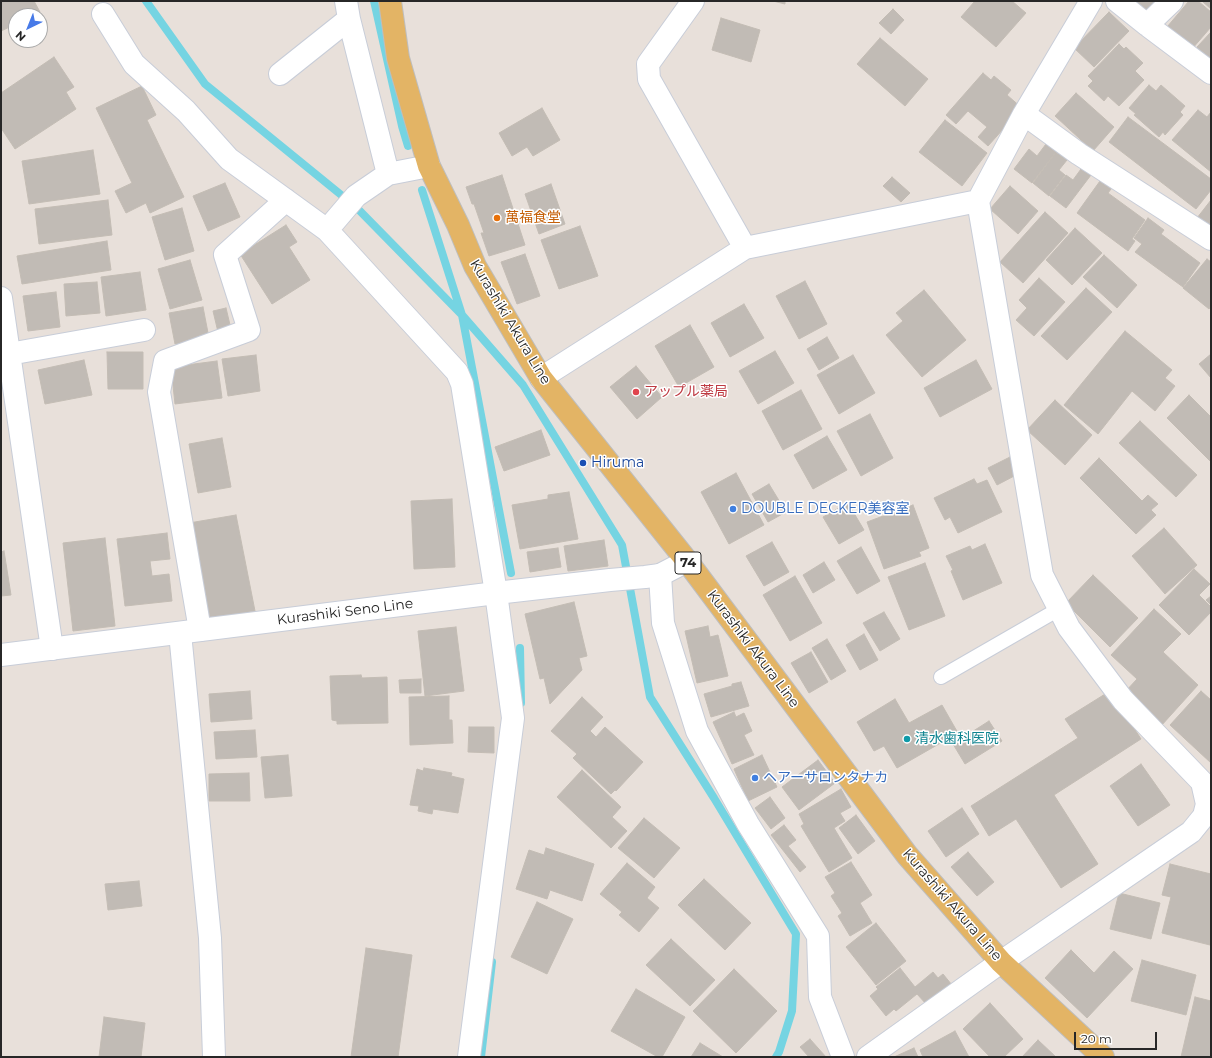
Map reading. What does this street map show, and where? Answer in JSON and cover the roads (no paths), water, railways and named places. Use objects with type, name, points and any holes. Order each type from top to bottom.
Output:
[{"type":"main road","name":"Kurashiki Akura Line","points":[[390,1],[398,58],[429,166],[458,225],[475,266],[541,378],[687,561],[907,855],[1001,962],[1103,1057]]},
{"type":"street","points":[[693,1],[648,64],[649,79],[745,248]]},
{"type":"street","points":[[868,1057],[1001,962],[1192,832],[1204,816],[1209,803],[1202,782],[1123,700],[1069,628],[1042,574],[978,201],[1024,114],[1091,1]]},
{"type":"street","points":[[1117,1],[1211,73]]},
{"type":"street","points":[[1147,25],[1172,1]]},
{"type":"street","points":[[280,74],[348,10],[388,174]]},
{"type":"street","points":[[104,14],[134,64],[186,111],[229,159],[286,200],[331,226],[457,372],[462,384],[496,593],[513,718],[469,1057]]},
{"type":"street","points":[[1024,114],[1079,154],[1211,239]]},
{"type":"street","points":[[331,226],[356,196],[388,174],[429,166]]},
{"type":"street","points":[[214,1057],[210,938],[190,631],[158,392],[165,361],[249,330],[224,255],[286,200]]},
{"type":"street","points":[[541,378],[745,248],[978,201]]},
{"type":"street","points":[[1,298],[52,649]]},
{"type":"street","points":[[9,354],[144,330]]},
{"type":"street","name":"Kurashiki Seno Line","points":[[1,655],[496,593],[652,576],[687,561]]},
{"type":"street","points":[[652,576],[663,623],[697,731],[748,824],[818,936],[820,997],[843,1057]]},
{"type":"lane","points":[[941,677],[1059,609]]},
{"type":"waterway","points":[[146,1],[205,84],[356,207],[462,315],[523,385],[622,545],[650,697],[714,798],[796,934],[792,1011],[776,1057]]},
{"type":"waterway","points":[[374,1],[402,126],[408,146]]},
{"type":"waterway","points":[[422,190],[462,315],[511,573]]},
{"type":"waterway","points":[[520,648],[521,703]]},
{"type":"waterway","points":[[481,1057],[492,962]]},
{"type":"place","name":"萬福食堂","points":[[497,218]]},
{"type":"place","name":"アップル薬局","points":[[636,392]]},
{"type":"place","name":"Hiruma","points":[[583,463]]},
{"type":"place","name":"DOUBLE DECKER美容室","points":[[733,509]]},
{"type":"place","name":"清水歯科医院","points":[[907,739]]},
{"type":"place","name":"ヘアーサロンタナカ","points":[[755,778]]}]
